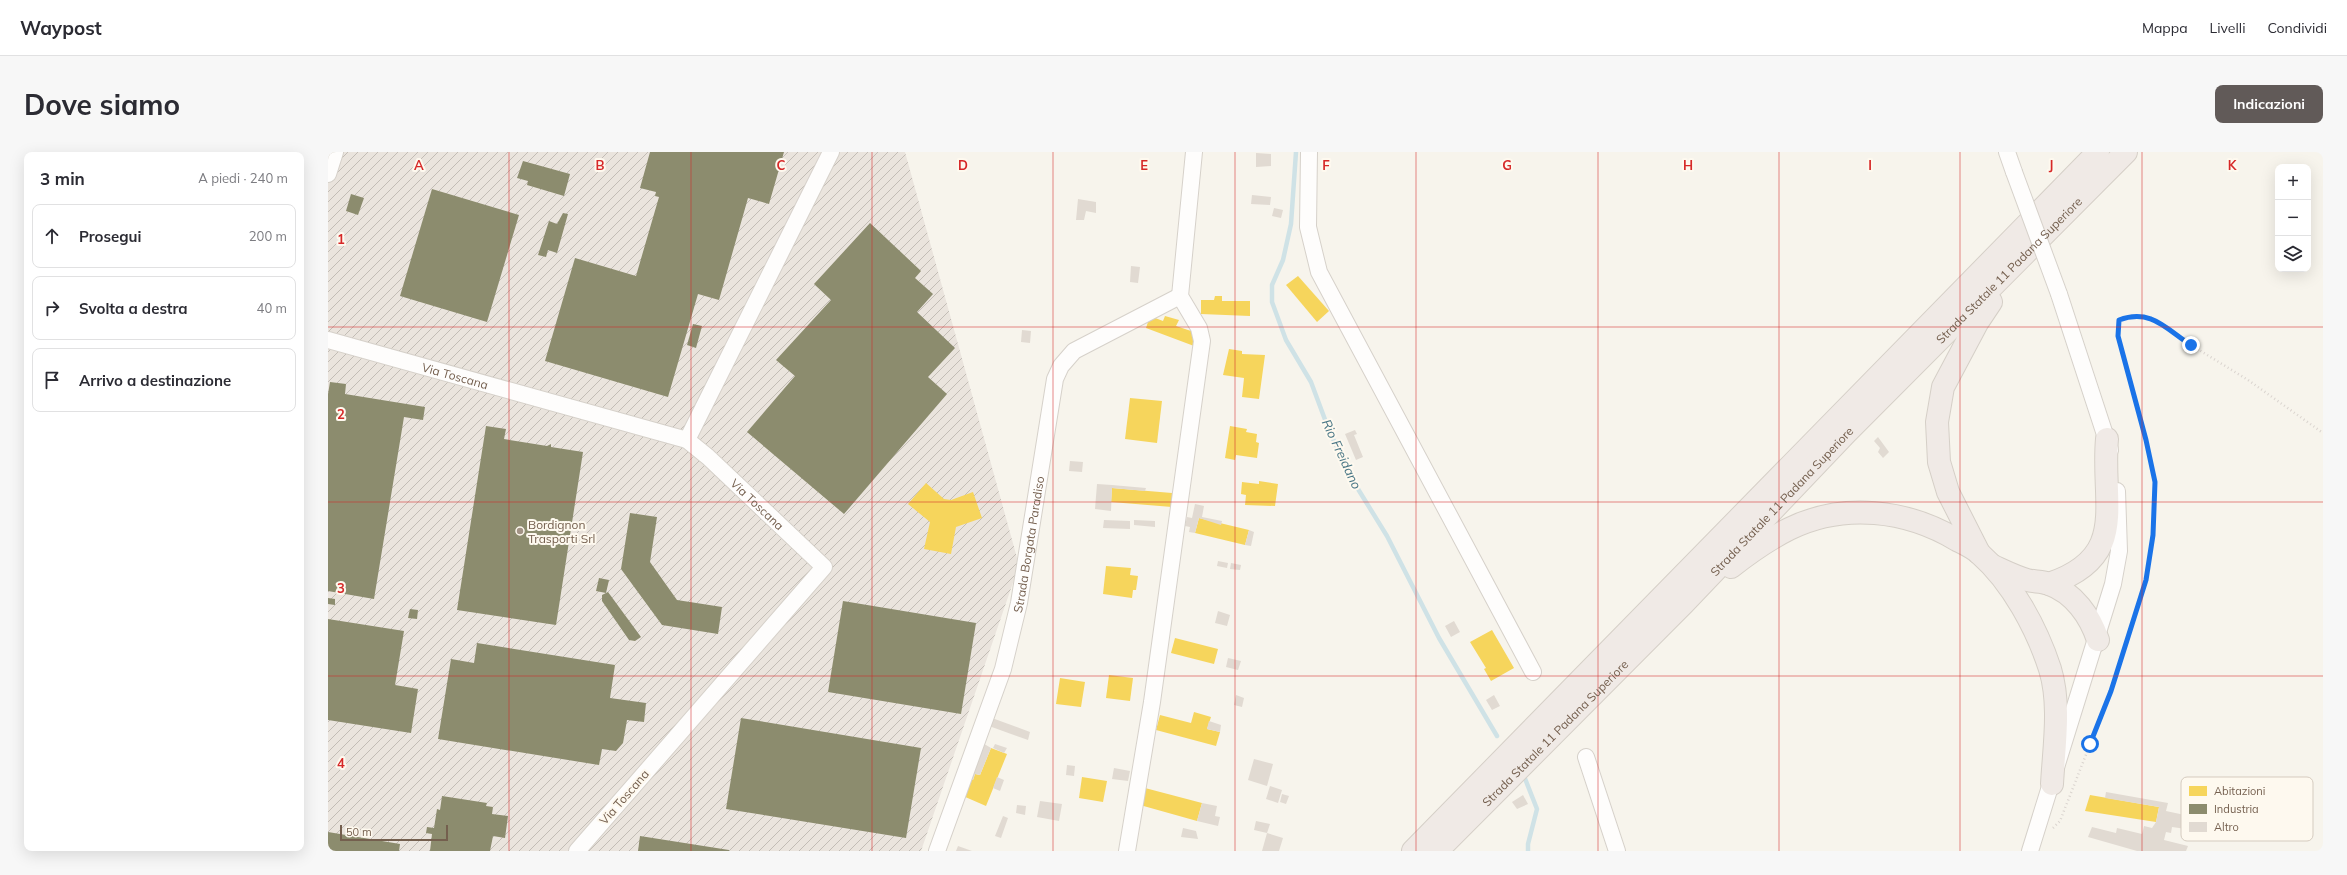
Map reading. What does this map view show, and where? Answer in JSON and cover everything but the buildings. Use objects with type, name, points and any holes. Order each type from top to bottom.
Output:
[{"type":"highway","name":"Strada Statale 11 Padana Superiore","points":[[1413,851],[2098,152]]},
{"type":"highway","name":"Strada Statale 11 Padana Superiore","points":[[1437,851],[1684,603],[1847,432],[2016,265],[2126,152]]},
{"type":"highway","points":[[2016,265],[1977,323],[1944,387],[1937,422],[1939,462],[1948,492],[1986,560],[2029,618],[2050,670],[2056,715],[2052,784]]},
{"type":"highway","points":[[2049,584],[2066,578],[2082,569],[2103,542],[2108,522],[2105,459],[2107,439]]},
{"type":"highway","points":[[1684,603],[1746,556],[1790,528],[1826,516],[1870,511],[1907,517],[1940,530],[1986,560],[2027,580],[2049,584],[2068,596],[2082,608],[2092,622],[2098,640]]},
{"type":"street","points":[[687,440],[832,152]]},
{"type":"street","points":[[1127,851],[1152,702],[1202,341],[1199,328],[1180,296],[1194,152]]},
{"type":"street","points":[[1309,152],[1308,227],[1319,272],[1533,672]]},
{"type":"street","points":[[2007,152],[2059,294],[2107,439],[2117,489],[2119,551],[2113,584],[2098,640],[2032,846]]},
{"type":"street","name":"Strada Borgata Paradiso","points":[[937,851],[1003,668],[1019,603],[1055,379],[1061,366],[1074,351],[1180,296]]},
{"type":"street","name":"Via Toscana","points":[[328,340],[687,440],[708,457],[824,567],[577,851]]},
{"type":"street","points":[[1586,757],[1617,851]]},
{"type":"path","points":[[2032,846],[2060,821],[2111,691],[2146,580],[2153,535],[2155,482],[2146,440],[2118,336],[2119,320],[2132,315],[2153,318],[2191,345],[2248,380],[2323,433]]},
{"type":"shaded area","points":[[328,152],[905,152],[1019,565],[921,851],[328,851]]},
{"type":"waterway","name":"Rio Freidano","points":[[1296,152],[1291,224],[1283,260],[1272,285],[1272,302],[1286,340],[1311,382],[1330,433],[1358,489],[1387,536],[1439,638],[1497,736]]},
{"type":"waterway","name":"Rio Freidano","points":[[1524,776],[1537,809],[1528,844],[1528,851]]},
{"type":"place","name":"Bordignon Trasporti Srl","points":[[520,531]]},
{"type":"route","points":[[2090,744],[2111,691],[2120,660],[2129,637],[2146,580],[2153,535],[2155,482],[2146,440],[2118,336],[2119,320],[2132,315],[2153,318],[2169,331],[2191,345]]}]
